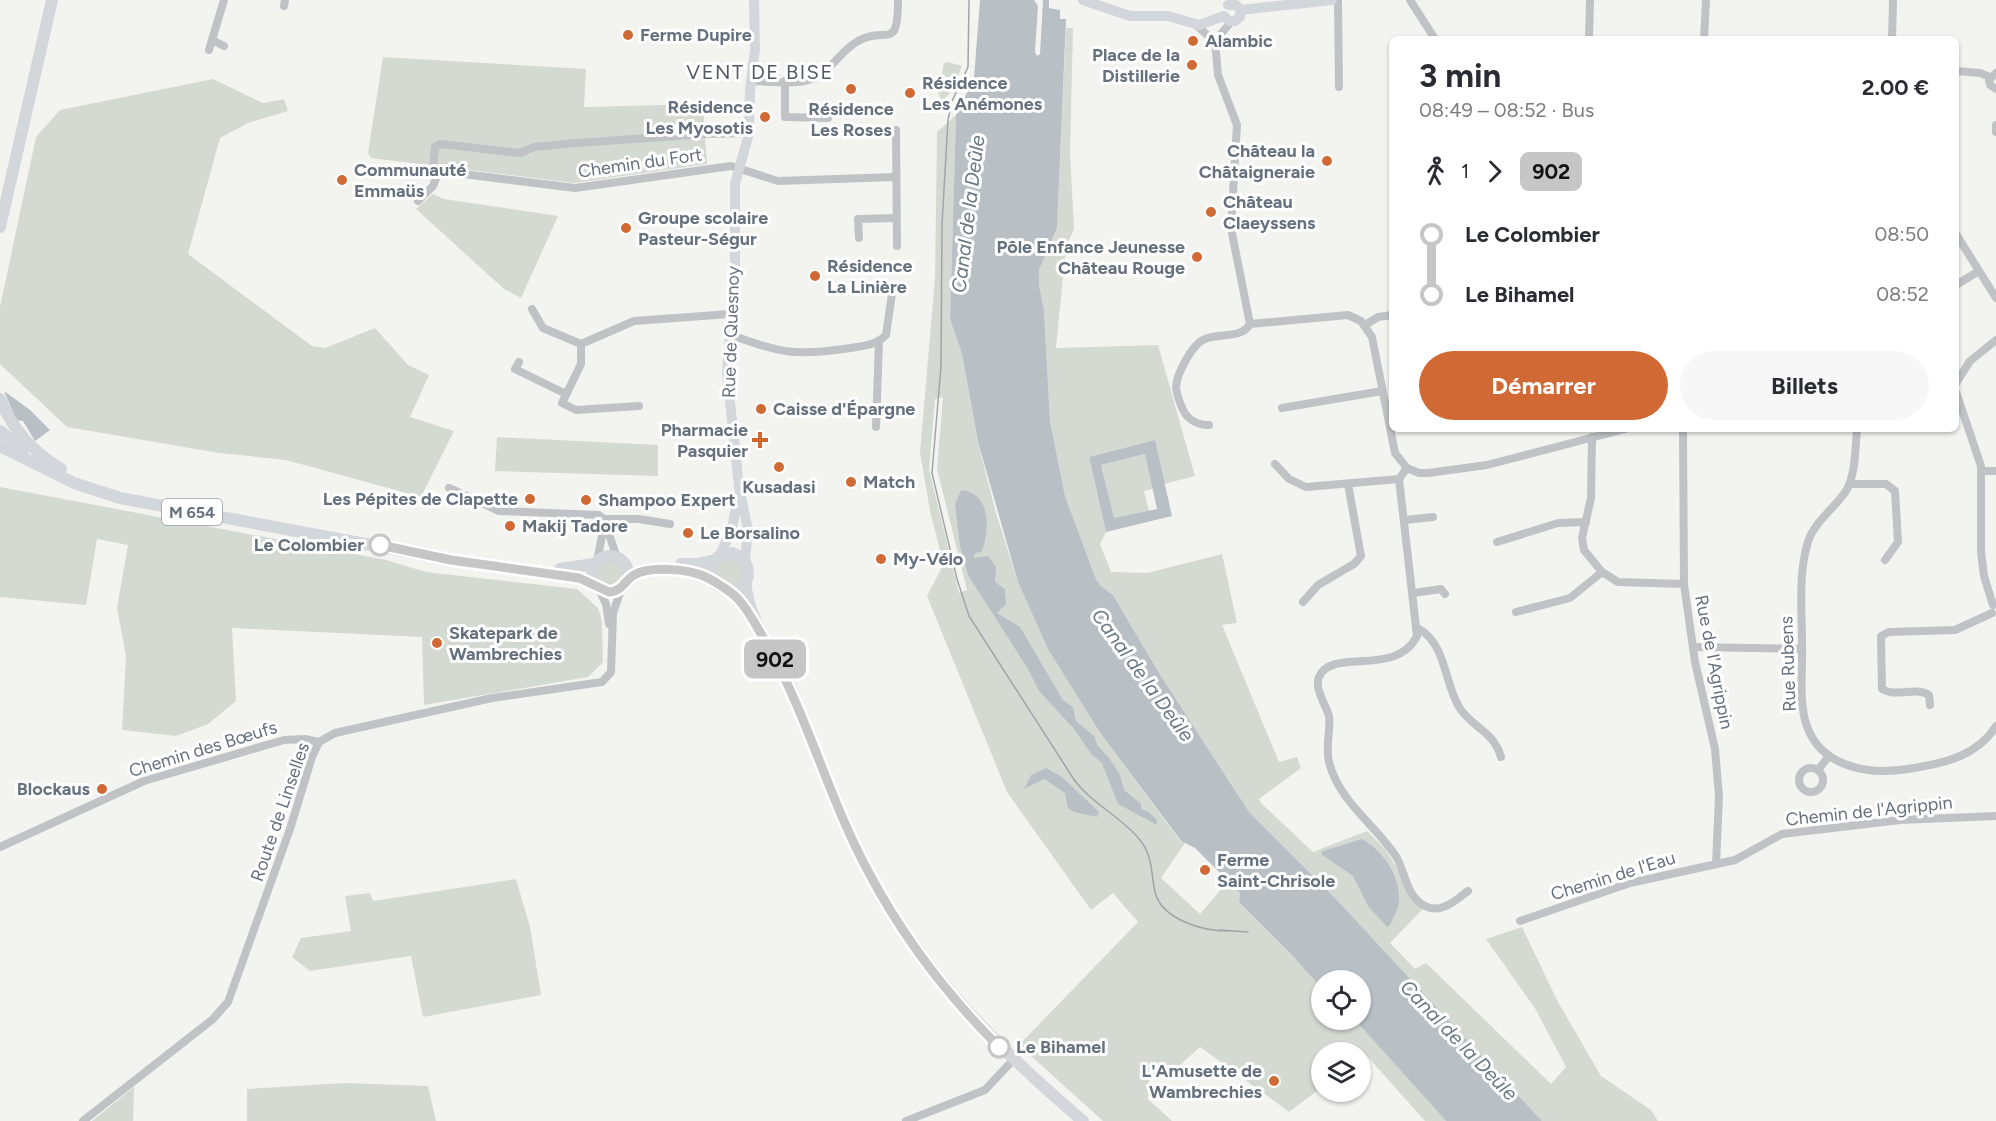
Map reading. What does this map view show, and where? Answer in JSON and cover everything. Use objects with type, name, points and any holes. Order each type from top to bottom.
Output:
[{"type":"main road","points":[[0,227],[52,0]]},
{"type":"main road","points":[[0,399],[14,427],[35,450],[66,472],[112,496]]},
{"type":"main road","name":"M 654","points":[[0,431],[53,472]]},
{"type":"main road","name":"M 654","points":[[0,446],[89,489],[112,496],[335,539],[363,549],[430,561],[451,560],[579,578],[597,587]]},
{"type":"main road","points":[[780,667],[741,603],[727,590],[700,574],[667,570],[640,572],[611,592],[597,587],[591,576],[596,563],[606,556],[692,565],[734,553],[745,561],[748,571],[746,581],[750,604],[780,667],[849,833],[885,901],[940,981],[1013,1060],[1083,1121]]},
{"type":"main road","points":[[715,583],[711,572],[718,558]]},
{"type":"main road","points":[[620,559],[627,569],[625,584]]},
{"type":"main road","name":"M 654","points":[[511,568],[574,569],[596,563]]},
{"type":"main road","points":[[727,590],[738,588],[746,581]]},
{"type":"street","points":[[209,50],[224,0]]},
{"type":"street","name":"Rue de Quesnoy","points":[[745,561],[748,530],[739,487],[727,386],[730,314],[735,270],[735,184],[749,133],[755,49],[754,0]]},
{"type":"street","points":[[751,81],[813,79],[856,42],[891,34],[897,25],[898,0]]},
{"type":"street","points":[[1083,0],[1130,16],[1168,16],[1206,24],[1239,19],[1241,10]]},
{"type":"street","points":[[1241,10],[1332,0]]},
{"type":"street","points":[[1338,0],[1339,87]]},
{"type":"street","points":[[1410,0],[1433,36]]},
{"type":"street","points":[[1589,36],[1590,0]]},
{"type":"street","points":[[1704,36],[1706,0]]},
{"type":"street","points":[[1892,36],[1893,0]]},
{"type":"street","points":[[1228,19],[1224,10],[1228,2],[1241,10]]},
{"type":"street","points":[[1228,19],[1215,42],[1218,75],[1237,124],[1231,228],[1250,324]]},
{"type":"street","points":[[1194,23],[1215,42]]},
{"type":"street","points":[[212,40],[224,46]]},
{"type":"street","points":[[1959,71],[1993,75],[1990,85],[1996,89]]},
{"type":"street","points":[[785,81],[785,117],[828,118]]},
{"type":"street","points":[[1996,125],[1996,132]]},
{"type":"street","points":[[896,130],[897,246]]},
{"type":"street","points":[[433,170],[435,147],[440,144],[520,153],[534,147],[705,134],[749,133]]},
{"type":"street","points":[[739,166],[778,181],[896,177]]},
{"type":"street","name":"Chemin du Fort","points":[[418,201],[433,186],[439,171],[575,188],[739,166]]},
{"type":"street","points":[[859,238],[858,219],[896,218]]},
{"type":"street","points":[[1959,239],[1996,298]]},
{"type":"street","points":[[1959,283],[1979,270]]},
{"type":"street","points":[[729,334],[764,348],[808,354],[833,352],[879,341],[887,332],[892,294]]},
{"type":"street","points":[[532,309],[543,328],[581,344],[634,321],[730,314]]},
{"type":"street","points":[[1209,425],[1194,422],[1184,413],[1177,394],[1177,381],[1199,343],[1208,338],[1244,332],[1250,324],[1344,315],[1353,317],[1365,325],[1372,337],[1389,424]]},
{"type":"street","points":[[1365,325],[1378,317],[1389,315]]},
{"type":"street","points":[[1959,378],[1970,361],[1996,340]]},
{"type":"street","points":[[876,427],[879,341]]},
{"type":"street","points":[[581,344],[580,364],[562,403],[576,410],[639,406]]},
{"type":"street","points":[[519,362],[515,369],[566,394]]},
{"type":"street","points":[[1282,408],[1382,391]]},
{"type":"street","points":[[1930,705],[1929,695],[1922,691],[1888,692],[1882,689],[1881,636],[1889,632],[1955,630],[1994,610],[1984,576],[1981,552],[1982,471],[1978,452],[1959,400]]},
{"type":"street","points":[[1391,432],[1395,453],[1407,468],[1423,473],[1471,468],[1596,434],[1592,498],[1582,538],[1584,550],[1610,579],[1625,584],[1684,584]]},
{"type":"street","name":"Rue de l'Agrippin","points":[[1683,432],[1684,584],[1693,647],[1715,749],[1719,796],[1716,864]]},
{"type":"street","points":[[1857,432],[1850,484],[1886,484],[1895,491],[1898,542],[1885,560]]},
{"type":"street","points":[[1274,466],[1289,479],[1306,488],[1398,479],[1407,468]]},
{"type":"street","points":[[1982,471],[1996,471]]},
{"type":"street","points":[[1398,479],[1419,630],[1413,645],[1398,657],[1334,665],[1321,673],[1317,683],[1329,721],[1328,758],[1337,781],[1352,805],[1397,859],[1415,899],[1428,907],[1438,909],[1468,891]]},
{"type":"street","points":[[1303,602],[1318,585],[1354,564],[1361,556],[1348,484]]},
{"type":"street","name":"Rue Rubens","points":[[1829,756],[1816,742],[1806,721],[1801,600],[1808,540],[1850,484]]},
{"type":"street","name":"Rue de Quesnoy","points":[[718,558],[735,520],[739,487]]},
{"type":"street","points":[[449,488],[499,511],[593,513],[604,522],[620,559]]},
{"type":"street","points":[[1405,520],[1434,517]]},
{"type":"street","points":[[604,522],[639,519],[670,524]]},
{"type":"street","points":[[596,563],[604,522]]},
{"type":"street","points":[[1497,542],[1558,524],[1586,522]]},
{"type":"street","points":[[1516,612],[1570,598],[1602,572]]},
{"type":"street","name":"Route de Linselles","points":[[83,1121],[213,1019],[228,1002],[319,742],[335,733],[492,698],[597,684],[605,680],[611,672],[614,607],[625,584]]},
{"type":"street","name":"Route de Linselles","points":[[597,587],[606,604],[611,634]]},
{"type":"street","points":[[1414,593],[1441,590],[1446,594]]},
{"type":"street","points":[[1419,630],[1434,641],[1461,709],[1491,736],[1501,757]]},
{"type":"street","points":[[1693,647],[1802,649]]},
{"type":"street","points":[[1818,770],[1829,756],[1847,765],[1876,771],[1926,766],[1973,750],[1983,743],[1996,726]]},
{"type":"street","name":"Chemin des Bœufs","points":[[0,848],[144,781],[284,740],[300,738],[319,742]]},
{"type":"street","name":"Chemin de l'Agrippin","points":[[1716,864],[1735,860],[1766,841],[1790,832],[1909,819],[1996,816]]},
{"type":"street","name":"Chemin de l'Eau","points":[[1520,921],[1630,883],[1716,864]]},
{"type":"street","points":[[906,1121],[985,1090],[1013,1060]]},
{"type":"shaded area","points":[[1066,28],[1073,28],[1070,153],[1074,229],[1066,247],[1056,348],[1158,345],[1195,476],[1164,484],[1155,440],[1089,457],[1106,532],[1100,544],[1111,572],[1147,573],[1222,554],[1237,623],[1222,625],[1279,762],[1297,757],[1301,768],[1259,799],[1261,803],[1313,852],[1367,831],[1385,849],[1423,909],[1390,943],[1415,969],[1426,963],[1551,1084],[1566,1067],[1536,1010],[1486,939],[1522,927],[1558,1002],[1601,1076],[1651,1110],[1658,1121],[1542,1121],[1338,901],[1249,812],[1159,673],[1113,595],[1096,579],[1065,496],[1050,421],[1044,310],[1039,285],[1039,270],[1057,228]]},
{"type":"shaded area","points":[[383,57],[586,69],[584,107],[703,104],[707,164],[574,183],[371,158],[368,153]]},
{"type":"shaded area","points":[[944,63],[962,66],[953,89],[942,102],[938,92]]},
{"type":"shaded area","points":[[213,79],[263,103],[284,99],[288,111],[248,123],[220,138],[188,254],[312,346],[325,348],[375,328],[408,365],[429,375],[410,417],[454,431],[421,497],[286,460],[219,453],[67,427],[0,364],[0,307],[36,137],[60,110]]},
{"type":"shaded area","points":[[956,115],[950,319],[962,354],[978,443],[996,513],[1018,582],[1101,734],[1180,841],[1185,843],[1161,878],[1200,914],[1228,881],[1240,893],[1239,902],[1311,977],[1311,1030],[1364,1030],[1446,1121],[1425,1121],[1371,1060],[1371,1042],[1311,1042],[1311,1096],[1289,1112],[1200,1047],[1170,1074],[1156,1074],[1149,1081],[1151,1092],[1147,1098],[1172,1121],[1103,1121],[1019,1045],[1138,922],[1113,893],[1091,910],[1007,792],[927,596],[941,569],[941,554],[930,511],[920,452],[935,278],[937,132]],"holes":[[[943,397],[937,469],[967,590],[959,593],[929,469],[935,399]]]},
{"type":"shaded area","points":[[433,194],[444,199],[558,216],[521,298],[504,289],[416,209]]},
{"type":"shaded area","points":[[497,437],[658,445],[658,476],[495,471]]},
{"type":"shaded area","points":[[1145,454],[1153,489],[1144,491],[1149,511],[1114,519],[1101,465]]},
{"type":"shaded area","points":[[0,487],[386,560],[426,572],[577,589],[598,608],[602,621],[603,662],[588,677],[424,705],[422,637],[232,628],[236,701],[208,724],[176,736],[122,730],[126,656],[117,608],[128,545],[97,539],[86,605],[0,597]]},
{"type":"shaded area","points":[[730,559],[739,563],[743,572],[739,581],[730,585],[721,581],[717,572],[721,563]]},
{"type":"shaded area","points":[[610,561],[619,565],[623,574],[619,583],[610,587],[601,583],[597,574],[601,565]]},
{"type":"shaded area","points":[[516,879],[530,927],[541,995],[423,1017],[411,956],[310,971],[292,957],[301,938],[351,931],[345,896],[370,893],[373,901]]},
{"type":"shaded area","points":[[345,1083],[428,1086],[436,1121],[247,1121],[247,1089]]},
{"type":"shaded area","points":[[134,1087],[133,1121],[92,1121]]},
{"type":"water","name":"Canal de la Deûle","points":[[980,0],[1034,0],[1038,6],[1035,52],[1037,56],[1040,54],[1043,0],[1049,0],[1049,8],[1060,10],[1060,19],[1066,19],[1057,228],[1039,270],[1039,285],[1044,310],[1050,421],[1065,496],[1096,579],[1113,595],[1159,673],[1249,812],[1338,901],[1542,1121],[1446,1121],[1364,1030],[1371,1030],[1371,970],[1311,970],[1311,977],[1239,902],[1240,893],[1195,848],[1181,841],[1101,734],[1048,649],[1018,582],[978,442],[962,354],[950,319],[956,115],[974,78]]},
{"type":"water","points":[[4,391],[30,410],[50,430],[35,441],[23,421],[16,420]]},
{"type":"water","points":[[1155,440],[1172,516],[1106,532],[1089,457]],"holes":[[[1145,454],[1157,509],[1114,518],[1101,465]]]},
{"type":"water","points":[[961,490],[978,498],[986,513],[985,542],[982,551],[974,554],[974,558],[988,556],[996,567],[995,582],[1005,589],[1006,604],[997,613],[1020,627],[1063,700],[1073,707],[1076,721],[1094,736],[1098,746],[1120,775],[1124,790],[1141,804],[1141,809],[1149,812],[1157,820],[1157,825],[1118,804],[1102,763],[1092,755],[1074,729],[1039,691],[1028,669],[968,575],[960,546],[955,504]]},
{"type":"water","points":[[1046,768],[1062,777],[1099,812],[1097,817],[1074,812],[1068,808],[1065,793],[1044,779],[1024,789],[1031,775]]},
{"type":"water","points":[[1362,839],[1383,857],[1397,883],[1399,903],[1387,927],[1368,906],[1353,876],[1321,854],[1323,851]]},
{"type":"tram line","points":[[969,0],[968,67],[952,101],[948,120],[942,224],[941,366],[932,473],[957,579],[969,616],[1073,778],[1088,795],[1124,824],[1144,846],[1159,902],[1175,917],[1185,922],[1207,929],[1228,931]]},
{"type":"tram line","points":[[1220,930],[1248,932]]},
{"type":"bus line","name":"902","points":[[380,545],[451,560],[579,578],[609,592],[620,589],[627,580],[640,572],[667,570],[691,572],[704,576],[734,595],[752,619],[786,678],[849,833],[885,901],[916,950],[940,981],[999,1047]]},
{"type":"place","name":"Ferme Dupire","points":[[628,35]]},
{"type":"place","name":"Alambic","points":[[1193,41]]},
{"type":"place","name":"Place de la Distillerie","points":[[1192,65]]},
{"type":"place","name":"Résidence Les Roses","points":[[851,89]]},
{"type":"place","name":"Résidence Les Anémones","points":[[910,93]]},
{"type":"place","name":"Résidence Les Myosotis","points":[[765,117]]},
{"type":"place","name":"Château la Châtaigneraie","points":[[1327,161]]},
{"type":"place","name":"Communauté Emmaüs","points":[[342,180]]},
{"type":"place","name":"Château Claeyssens","points":[[1211,212]]},
{"type":"place","name":"Groupe scolaire Pasteur-Ségur","points":[[626,228]]},
{"type":"place","name":"Pôle Enfance Jeunesse Château Rouge","points":[[1197,257]]},
{"type":"place","name":"Résidence La Linière","points":[[815,276]]},
{"type":"place","name":"Caisse d'Épargne","points":[[761,409]]},
{"type":"place","name":"Pharmacie Pasquier","points":[[760,440]]},
{"type":"place","name":"Kusadasi","points":[[779,467]]},
{"type":"place","name":"Match","points":[[851,482]]},
{"type":"place","name":"Les Pépites de Clapette","points":[[530,499]]},
{"type":"place","name":"Shampoo Expert","points":[[586,500]]},
{"type":"place","name":"Makij Tadore","points":[[510,526]]},
{"type":"place","name":"Le Borsalino","points":[[688,533]]},
{"type":"place","name":"Le Colombier","points":[[380,545]]},
{"type":"place","name":"My-Vélo","points":[[881,559]]},
{"type":"place","name":"Skatepark de Wambrechies","points":[[437,643]]},
{"type":"place","name":"Blockaus","points":[[102,789]]},
{"type":"place","name":"Ferme Saint-Chrisole","points":[[1205,870]]},
{"type":"place","name":"Le Bihamel","points":[[999,1047]]},
{"type":"place","name":"L'Amusette de Wambrechies","points":[[1274,1081]]},
{"type":"district","name":"VENT DE BISE","points":[[760,72]]}]
